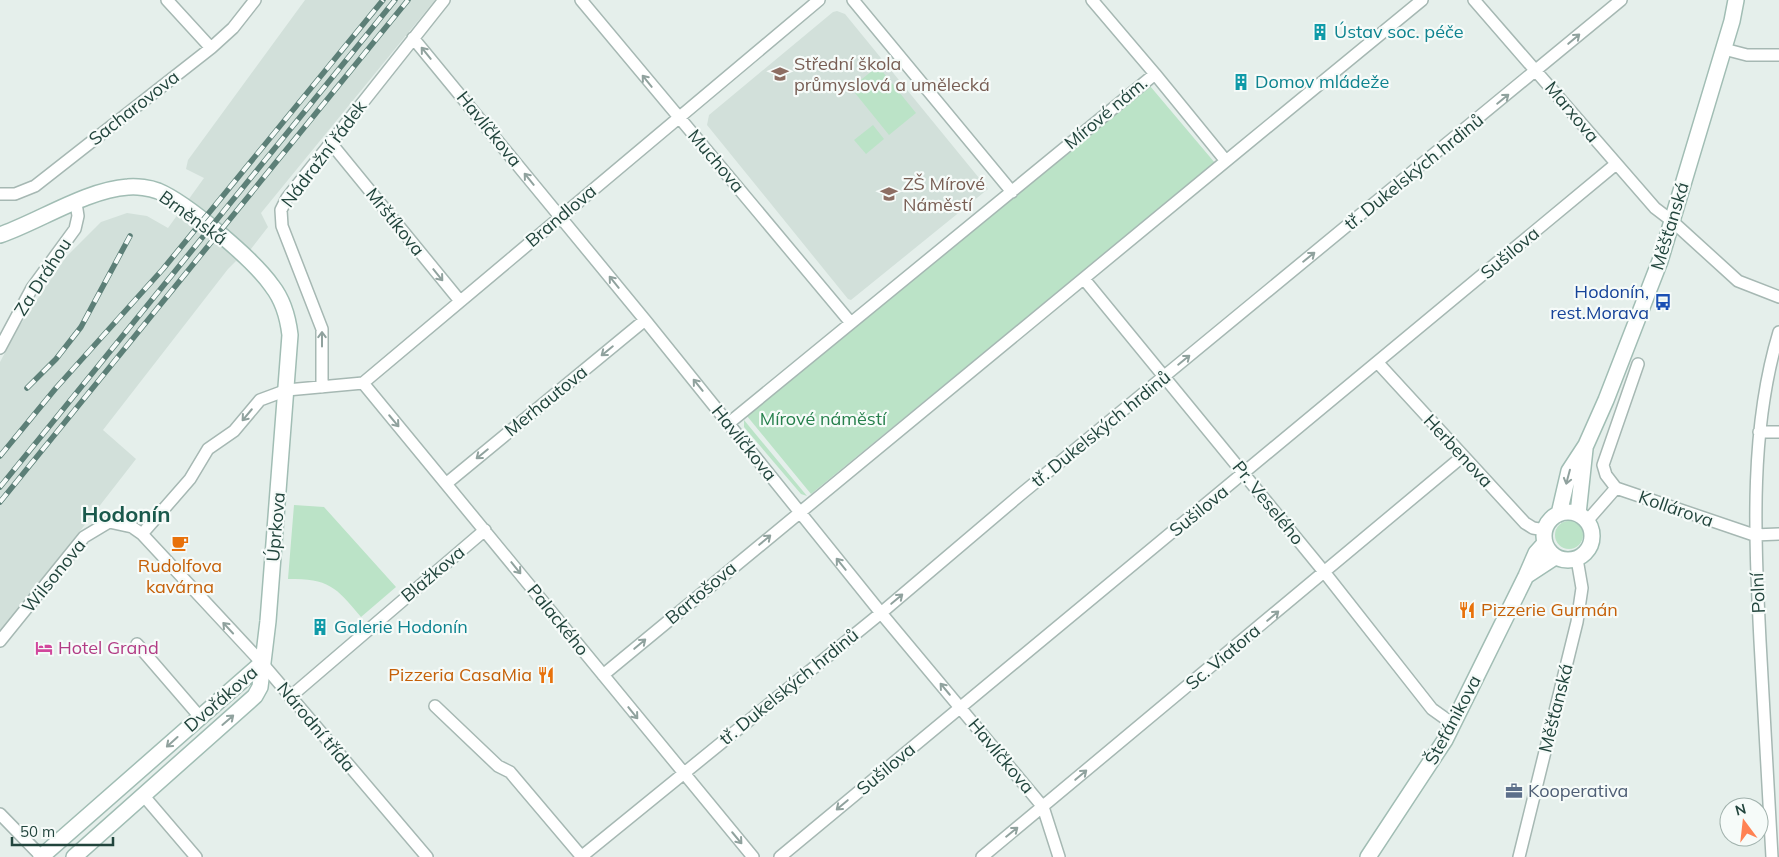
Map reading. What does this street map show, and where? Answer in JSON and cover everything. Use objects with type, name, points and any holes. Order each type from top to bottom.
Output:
[{"type":"main road","name":"Měšťanská","points":[[1559,514],[1569,471],[1586,445],[1626,350],[1660,261],[1724,49],[1736,0]]},
{"type":"main road","name":"Brněnská","points":[[0,234],[114,188],[131,186],[158,191],[184,207],[244,256],[273,286],[285,311],[290,335],[287,390]]},
{"type":"main road","name":"Úprkova","points":[[262,663],[268,621],[287,390]]},
{"type":"main road","name":"Měšťanská","points":[[1583,518],[1586,445]]},
{"type":"main road","points":[[1526,576],[1555,557],[1570,560],[1577,559],[1591,546],[1592,533],[1583,518],[1566,512],[1559,514],[1548,523],[1545,536],[1555,557]]},
{"type":"main road","name":"Štefánikova","points":[[1368,857],[1429,766],[1453,724],[1545,536]]},
{"type":"main road","name":"Dvořákova","points":[[41,857],[262,663]]},
{"type":"main road","name":"Dvořákova","points":[[74,857],[255,696],[260,688],[262,663]]},
{"type":"street","points":[[167,0],[211,48]]},
{"type":"street","name":"Sacharovova","points":[[0,194],[15,194],[35,186],[211,48],[233,28],[255,0]]},
{"type":"street","name":"Nádražní řádek","points":[[322,387],[322,329],[282,226],[280,210],[330,142],[444,0]]},
{"type":"street","name":"Muchova","points":[[581,0],[851,322]]},
{"type":"street","name":"Brandlova","points":[[363,383],[819,0]]},
{"type":"street","points":[[853,0],[1012,192]]},
{"type":"street","points":[[1092,0],[1154,74]]},
{"type":"street","points":[[799,512],[1422,0]]},
{"type":"street","name":"Marxova","points":[[1474,0],[1655,208],[1738,281],[1779,297]]},
{"type":"street","name":"tř. Dukelských hrdinů","points":[[581,857],[880,613],[1164,376],[1537,71],[1620,0]]},
{"type":"street","name":"Havlíčkova","points":[[413,38],[561,216],[880,613],[1043,807],[1059,857]]},
{"type":"street","points":[[1724,49],[1747,55],[1779,55]]},
{"type":"street","name":"Mírové nám.","points":[[729,423],[1154,74],[1226,161]]},
{"type":"street","name":"Mrštíkova","points":[[330,142],[460,301]]},
{"type":"street","name":"Sušilova","points":[[780,857],[1616,164]]},
{"type":"street","name":"Za Dráhou","points":[[0,348],[32,288],[75,228],[78,216],[76,203]]},
{"type":"street","name":"Pr. Veselého","points":[[1084,279],[1325,573],[1432,708],[1453,724]]},
{"type":"street","name":"Merhautova","points":[[447,483],[645,320]]},
{"type":"street","name":"Polní","points":[[1772,857],[1754,535],[1760,432],[1768,373],[1778,339]]},
{"type":"street","name":"Herbenova","points":[[1378,363],[1525,523],[1545,536]]},
{"type":"street","points":[[1616,488],[1606,476],[1603,465],[1638,364]]},
{"type":"street","points":[[142,534],[190,479],[208,449],[234,431],[260,400],[287,390],[363,383]]},
{"type":"street","name":"Palackého","points":[[363,383],[753,857]]},
{"type":"street","points":[[1760,432],[1779,432]]},
{"type":"street","name":"Sc. Viatora","points":[[982,857],[1463,456]]},
{"type":"street","name":"Kollárova","points":[[1583,518],[1616,488],[1754,535],[1779,534]]},
{"type":"street","name":"Bartošova","points":[[602,675],[799,512]]},
{"type":"street","name":"Wilsonova","points":[[0,641],[91,531],[109,522],[119,522],[132,526],[142,534]]},
{"type":"street","name":"Blažkova","points":[[290,697],[485,530]]},
{"type":"street","name":"Národní třída","points":[[142,534],[262,663],[427,857]]},
{"type":"street","name":"Měšťanská","points":[[1519,857],[1576,622],[1582,588],[1577,559]]},
{"type":"street","points":[[137,644],[200,717]]},
{"type":"street","points":[[435,706],[498,766],[510,772],[581,857]]},
{"type":"street","points":[[143,795],[196,857]]},
{"type":"street","points":[[0,814],[41,857]]},
{"type":"shaded area","points":[[305,0],[435,0],[261,213],[268,227],[240,263],[236,261],[228,269],[103,430],[136,459],[0,634],[0,362],[18,328],[66,257],[101,222],[127,213],[147,216],[168,228],[204,178],[186,169],[188,160]]},
{"type":"shaded area","points":[[837,11],[845,14],[988,189],[851,300],[848,299],[707,125],[709,115],[833,12]]},
{"type":"green space","points":[[878,66],[916,113],[889,135],[851,88]]},
{"type":"green space","name":"Mírové náměstí","points":[[1150,86],[1215,163],[811,494],[747,416]]},
{"type":"green space","points":[[873,125],[884,139],[866,154],[854,140]]},
{"type":"green space","points":[[744,420],[807,496],[801,494],[744,427]]},
{"type":"green space","points":[[294,505],[324,507],[396,587],[361,617],[330,586],[302,579],[288,579]]},
{"type":"green space","points":[[1569,521],[1579,525],[1583,535],[1579,545],[1569,549],[1559,545],[1555,535],[1559,525]]},
{"type":"railway","points":[[0,456],[56,388],[163,269],[383,0]]},
{"type":"railway","points":[[0,487],[395,0]]},
{"type":"railway","points":[[0,502],[408,0]]},
{"type":"railway","points":[[27,388],[56,359],[81,327],[130,236]]},
{"type":"place","name":"Ústav soc. péče","points":[[1320,32]]},
{"type":"place","name":"Střední škola průmyslová a umělecká","points":[[780,74]]},
{"type":"place","name":"Domov mládeže","points":[[1241,82]]},
{"type":"place","name":"ZŠ Mírové Náměstí","points":[[889,194]]},
{"type":"place","name":"Hodonín, rest.Morava","points":[[1663,302]]},
{"type":"place","name":"Rudolfova kavárna","points":[[180,543]]},
{"type":"place","name":"Pizzerie Gurmán","points":[[1467,610]]},
{"type":"place","name":"Galerie Hodonín","points":[[320,627]]},
{"type":"place","name":"Hotel Grand","points":[[44,648]]},
{"type":"place","name":"Pizzeria CasaMia","points":[[546,675]]},
{"type":"place","name":"Kooperativa","points":[[1514,791]]},
{"type":"district","name":"Hodonín","points":[[126,514]]}]
